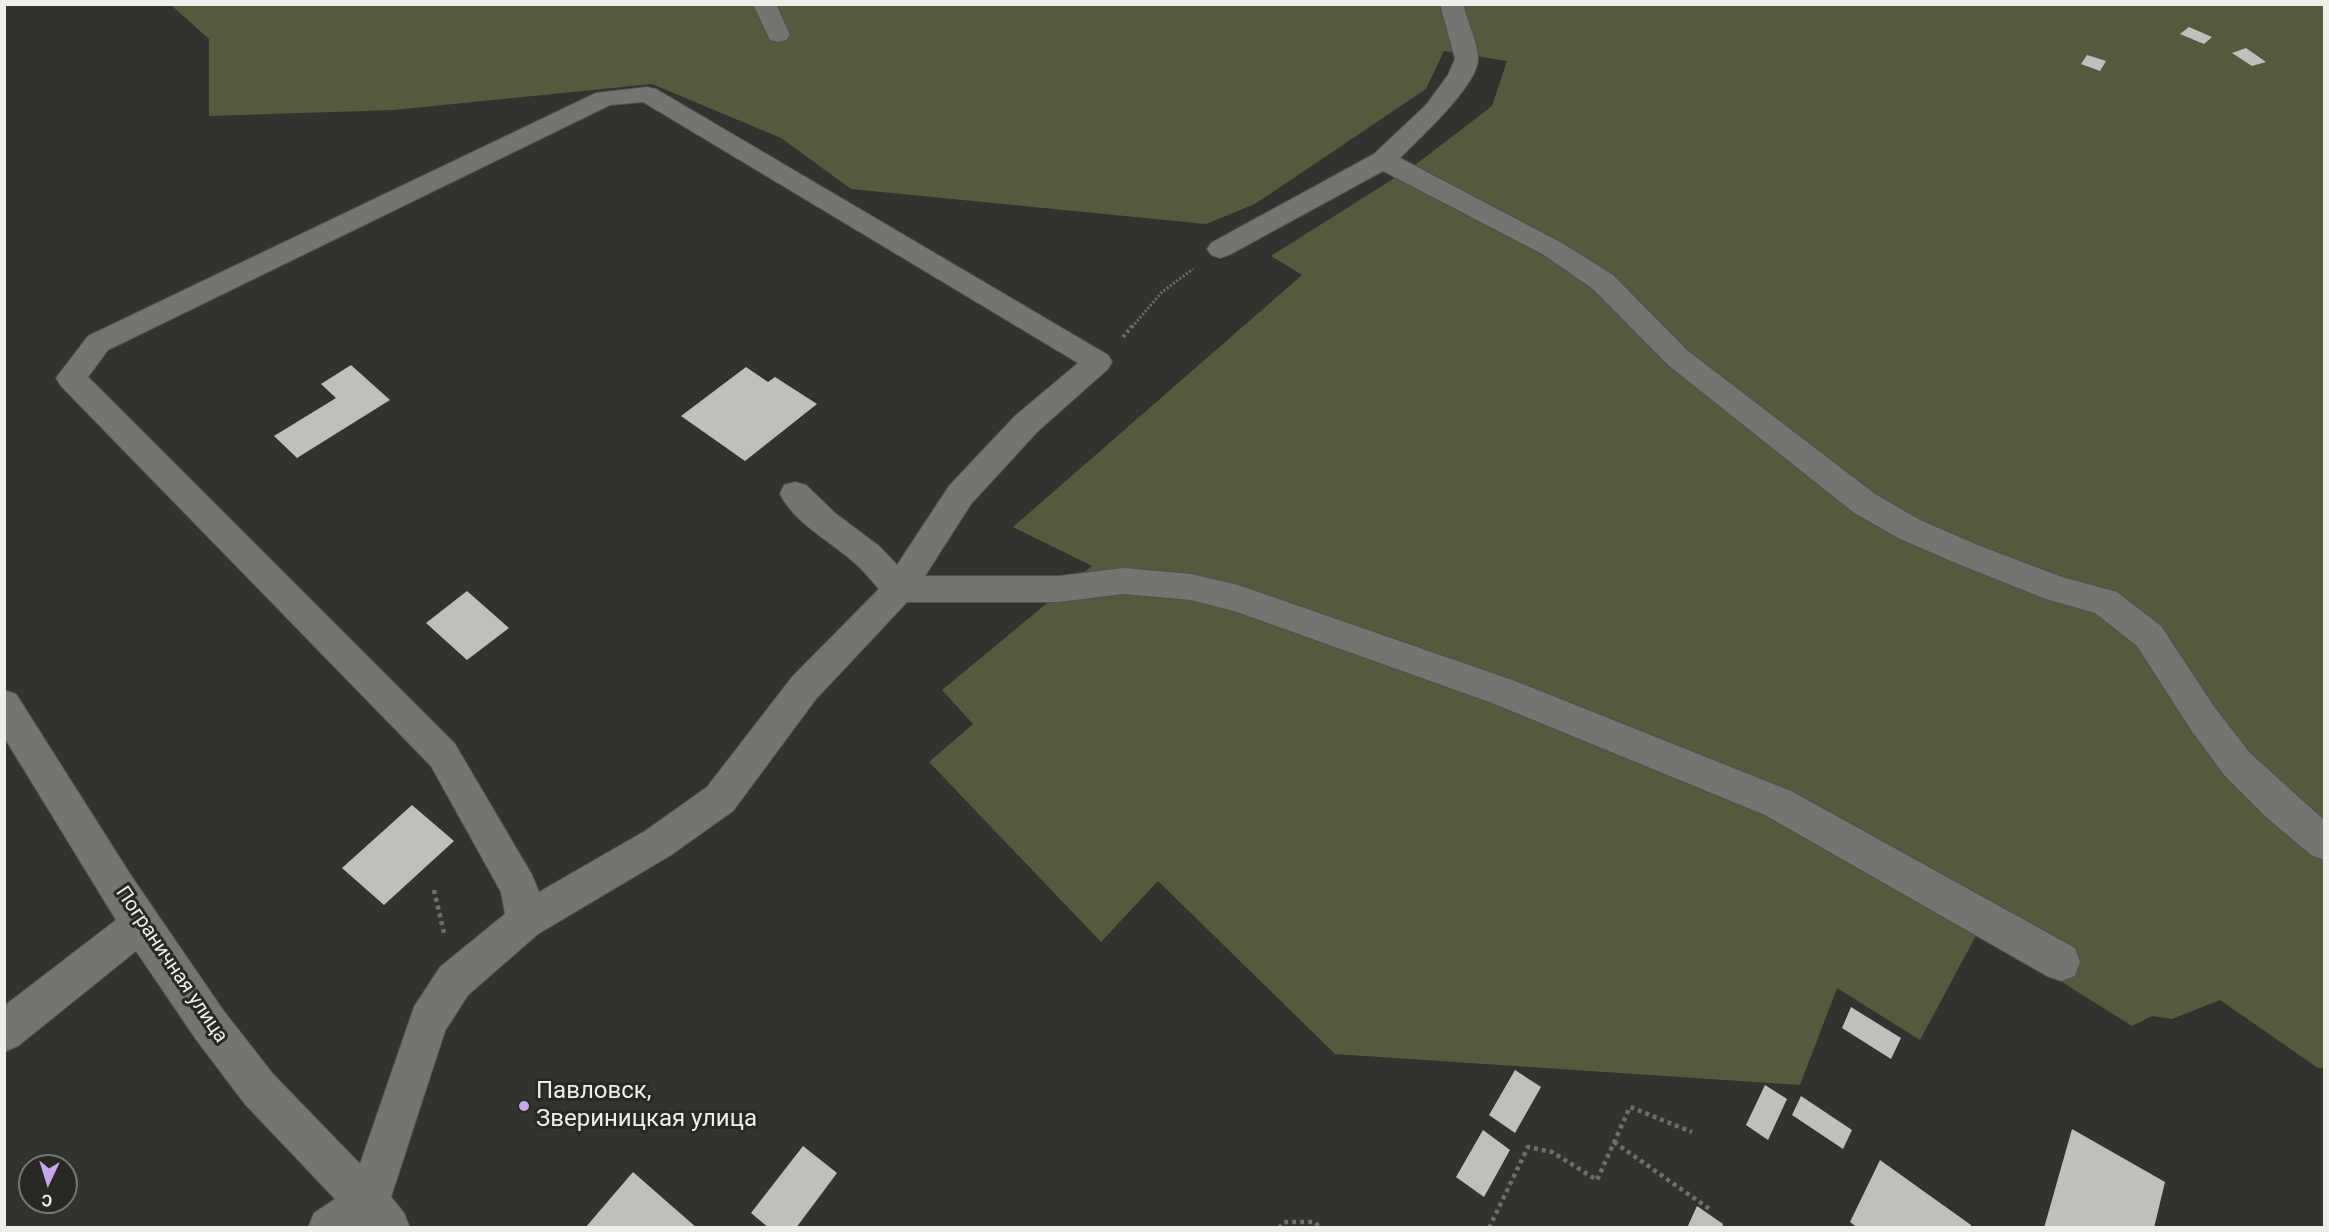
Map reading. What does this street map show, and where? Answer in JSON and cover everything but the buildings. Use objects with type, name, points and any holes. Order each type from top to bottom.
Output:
[{"type":"street","points":[[764,4],[778,35]]},
{"type":"street","points":[[1220,249],[1383,160],[1435,110],[1460,76],[1467,59],[1451,4]]},
{"type":"street","points":[[329,1227],[378,1215],[428,1021],[454,981],[525,921],[658,843],[720,799],[804,688],[899,589],[960,495],[1026,424],[1098,362],[647,94],[605,98],[98,343],[71,378],[443,755],[519,888],[525,921]]},
{"type":"street","points":[[1383,160],[1554,249],[1603,282],[1678,358],[1864,503],[1909,529],[1969,555],[2058,589],[2105,602],[2149,636],[2203,719],[2238,764],[2279,805],[2325,843]]},
{"type":"street","points":[[795,494],[824,522],[868,555],[899,589],[1059,589],[1123,581],[1191,587],[1238,599],[1503,692],[1778,803],[2061,962]]},
{"type":"street","name":"Пограничная улица","points":[[4,705],[167,964],[242,1068],[272,1104],[378,1215]]},
{"type":"street","points":[[4,1032],[142,923]]},
{"type":"path","points":[[1098,362],[1127,333],[1162,292],[1220,249]]},
{"type":"path","points":[[1489,1227],[1528,1147],[1552,1152],[1597,1180],[1630,1107],[1692,1132]]},
{"type":"path","points":[[1614,1142],[1711,1210]]},
{"type":"path","points":[[1279,1227],[1284,1222],[1315,1222],[1320,1227]]},
{"type":"green space","points":[[171,5],[2324,5],[2324,1068],[2318,1068],[2220,1000],[2172,1019],[2152,1016],[2132,1026],[1979,930],[1920,1040],[1837,988],[1800,1085],[1335,1054],[1158,881],[1101,942],[929,762],[973,724],[942,690],[1092,566],[1013,527],[1302,275],[1271,256],[1415,165],[1492,106],[1507,61],[1444,51],[1426,89],[1255,204],[1206,224],[851,189],[781,138],[652,84],[394,110],[209,116],[209,39]]},
{"type":"place","name":"Павловск, Звериницкая улица","points":[[524,1106]]}]
